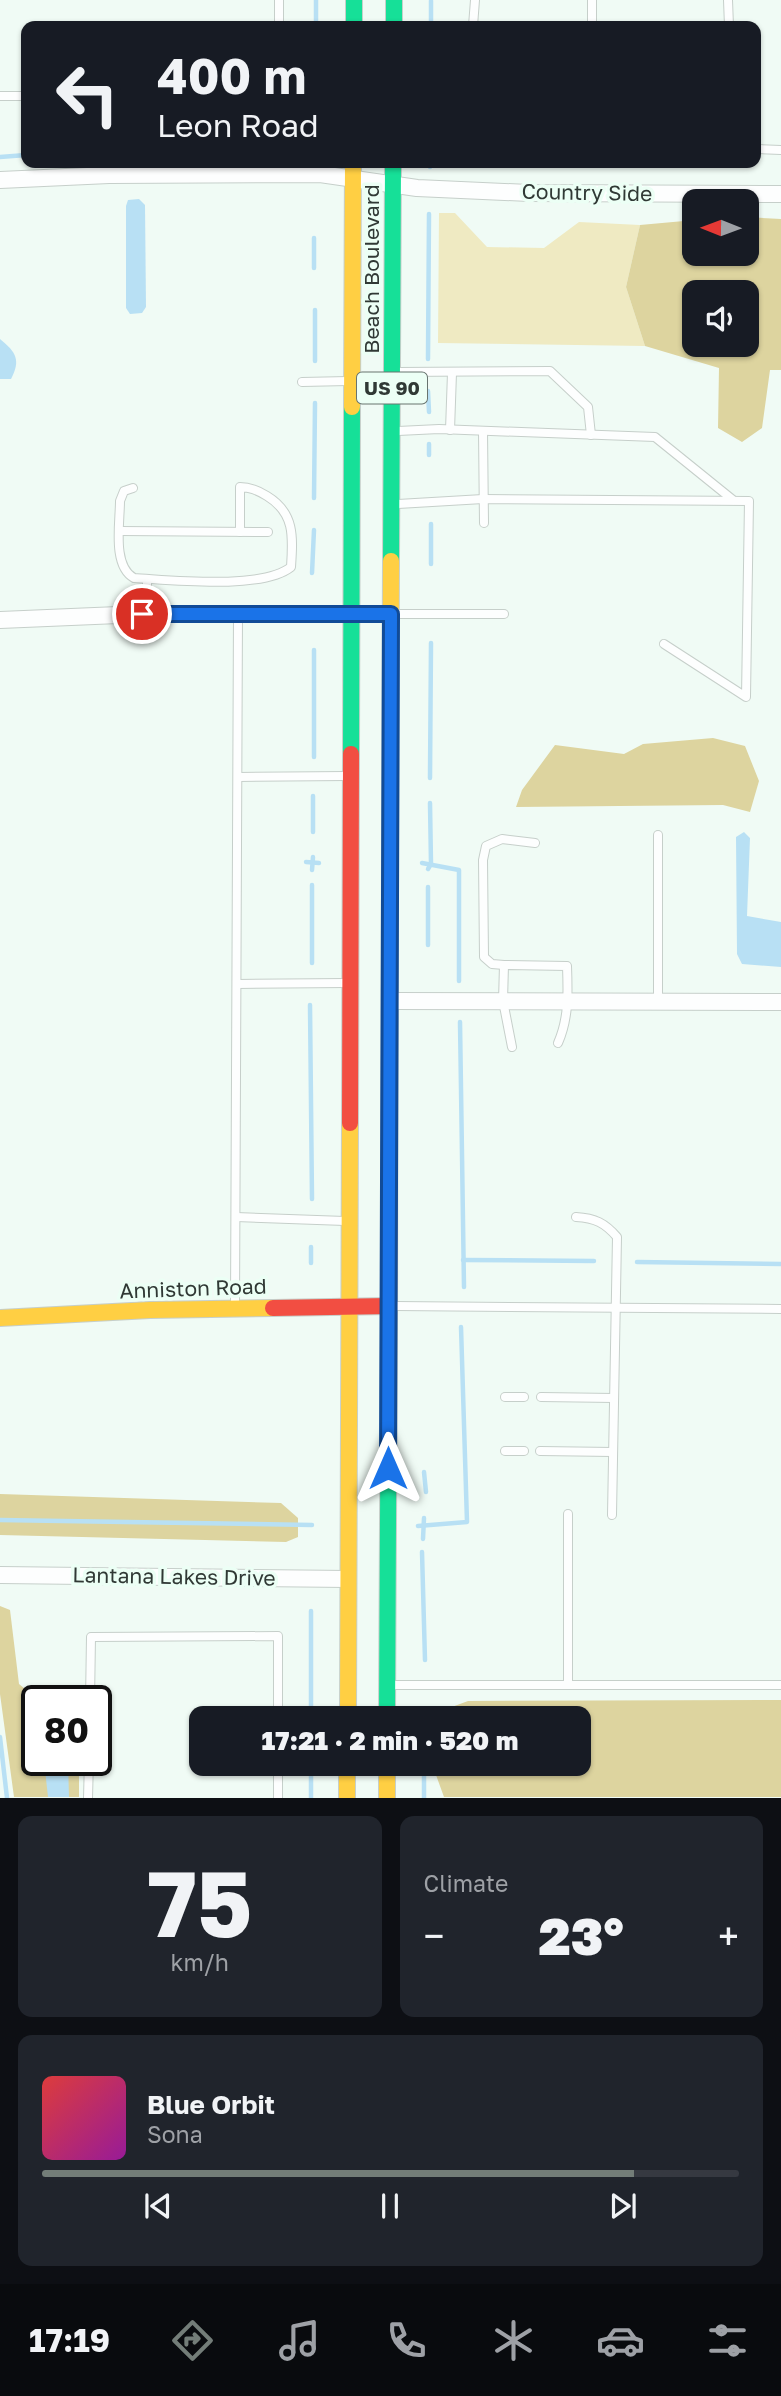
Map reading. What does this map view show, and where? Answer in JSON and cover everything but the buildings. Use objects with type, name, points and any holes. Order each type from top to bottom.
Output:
[{"type":"main road","points":[[354,0],[354,21]]},
{"type":"main road","points":[[394,0],[394,21]]},
{"type":"main road","name":"Beach Boulevard","points":[[387,1706],[393,168]]},
{"type":"main road","name":"US 90","points":[[348,1706],[354,170]]},
{"type":"main road","name":"Anniston Road","points":[[0,1318],[235,1308],[388,1306]]},
{"type":"main road","points":[[347,1776],[347,1797]]},
{"type":"main road","points":[[387,1776],[387,1797]]},
{"type":"street","name":"Country Side","points":[[0,180],[80,170],[320,174],[354,170],[393,184],[417,188],[529,193],[781,194]]},
{"type":"street","points":[[0,620],[147,614],[391,614]]},
{"type":"street","points":[[390,1001],[781,1002]]},
{"type":"street","name":"Lantana Lakes Drive","points":[[0,1575],[348,1579]]},
{"type":"lane","points":[[279,0],[279,21]]},
{"type":"lane","points":[[473,21],[475,0]]},
{"type":"lane","points":[[592,0],[592,21]]},
{"type":"lane","points":[[728,0],[729,21]]},
{"type":"lane","points":[[0,96],[21,96]]},
{"type":"lane","points":[[761,149],[781,150]]},
{"type":"lane","points":[[392,372],[550,372],[588,407],[591,435]]},
{"type":"lane","points":[[450,430],[452,373]]},
{"type":"lane","points":[[302,382],[352,381]]},
{"type":"lane","points":[[392,432],[450,430],[655,437],[733,500]]},
{"type":"lane","points":[[484,431],[484,523]]},
{"type":"lane","points":[[133,488],[124,491],[120,500],[120,531],[121,563],[125,574],[134,578],[248,580],[282,574],[291,567],[290,520],[282,506],[249,487],[240,487],[240,532]]},
{"type":"lane","points":[[391,504],[483,499],[749,501],[746,697],[664,644]]},
{"type":"lane","points":[[120,531],[268,532]]},
{"type":"lane","points":[[147,579],[147,614]]},
{"type":"lane","points":[[235,1308],[238,614]]},
{"type":"lane","points":[[391,614],[504,614]]},
{"type":"lane","points":[[238,777],[350,776]]},
{"type":"lane","points":[[658,835],[658,1002]]},
{"type":"lane","points":[[535,843],[502,839],[486,846],[482,873],[484,957],[492,964],[567,966],[568,1001],[558,1043]]},
{"type":"lane","points":[[504,965],[503,1001],[512,1047]]},
{"type":"lane","points":[[237,984],[350,983]]},
{"type":"lane","points":[[236,1217],[349,1221]]},
{"type":"lane","points":[[576,1217],[590,1218],[606,1224],[617,1237],[612,1515]]},
{"type":"lane","points":[[388,1306],[781,1309]]},
{"type":"lane","points":[[505,1397],[524,1397]]},
{"type":"lane","points":[[541,1398],[614,1398]]},
{"type":"lane","points":[[505,1451],[524,1451]]},
{"type":"lane","points":[[540,1451],[613,1452]]},
{"type":"lane","points":[[568,1514],[568,1684]]},
{"type":"lane","points":[[90,1685],[91,1637],[278,1636],[278,1706]]},
{"type":"lane","points":[[387,1685],[781,1685]]},
{"type":"lane","points":[[88,1797],[89,1776]]},
{"type":"lane","points":[[278,1776],[278,1797]]},
{"type":"shaded area","points":[[439,213],[455,213],[487,247],[544,248],[579,222],[640,225],[626,287],[645,346],[438,343]]},
{"type":"shaded area","points":[[760,218],[781,219],[781,370],[770,370],[762,428],[742,442],[718,428],[719,368],[682,357],[645,346],[626,287],[640,225],[682,221],[682,266],[760,266]]},
{"type":"shaded area","points":[[713,738],[745,746],[759,781],[750,812],[723,805],[516,807],[522,790],[555,745],[624,754],[643,744]]},
{"type":"shaded area","points":[[0,1494],[281,1503],[298,1518],[298,1537],[286,1542],[0,1535]]},
{"type":"shaded area","points":[[0,1606],[10,1610],[21,1686],[21,1776],[79,1776],[79,1797],[14,1797],[0,1694]]},
{"type":"shaded area","points":[[781,1700],[781,1797],[444,1797],[436,1776],[591,1776],[591,1706],[455,1706],[468,1701]]},
{"type":"water","points":[[139,199],[145,205],[146,307],[142,313],[130,314],[126,308],[126,206],[128,200]]},
{"type":"water","points":[[0,339],[15,357],[16,367],[11,379],[0,379]]},
{"type":"water","points":[[744,832],[750,838],[747,916],[781,922],[781,967],[742,964],[737,954],[736,837]]},
{"type":"water","points":[[46,1776],[68,1776],[69,1797],[48,1797]]},
{"type":"waterway","points":[[316,0],[316,21]]},
{"type":"waterway","points":[[431,1],[431,21]]},
{"type":"waterway","points":[[0,157],[21,155]]},
{"type":"waterway","points":[[428,359],[429,214]]},
{"type":"waterway","points":[[314,238],[314,268]]},
{"type":"waterway","points":[[315,310],[315,361]]},
{"type":"waterway","points":[[428,391],[429,412]]},
{"type":"waterway","points":[[314,498],[315,403]]},
{"type":"waterway","points":[[429,444],[429,455]]},
{"type":"waterway","points":[[431,524],[431,564]]},
{"type":"waterway","points":[[312,573],[314,530]]},
{"type":"waterway","points":[[430,778],[431,643]]},
{"type":"waterway","points":[[314,650],[314,757]]},
{"type":"waterway","points":[[313,796],[313,832]]},
{"type":"waterway","points":[[428,869],[431,864],[430,803]]},
{"type":"waterway","points":[[312,870],[313,857]]},
{"type":"waterway","points":[[306,862],[319,863]]},
{"type":"waterway","points":[[422,863],[459,870],[459,981]]},
{"type":"waterway","points":[[312,885],[312,963]]},
{"type":"waterway","points":[[428,887],[428,945]]},
{"type":"waterway","points":[[310,1005],[312,1199]]},
{"type":"waterway","points":[[460,1022],[464,1287]]},
{"type":"waterway","points":[[311,1247],[311,1263]]},
{"type":"waterway","points":[[463,1260],[594,1261]]},
{"type":"waterway","points":[[637,1262],[781,1264]]},
{"type":"waterway","points":[[418,1526],[467,1522],[461,1327]]},
{"type":"waterway","points":[[424,1472],[426,1492]]},
{"type":"waterway","points":[[423,1539],[424,1518]]},
{"type":"waterway","points":[[0,1520],[312,1525]]},
{"type":"waterway","points":[[422,1552],[425,1660]]},
{"type":"waterway","points":[[311,1611],[311,1706]]},
{"type":"waterway","points":[[0,1737],[7,1798]]},
{"type":"waterway","points":[[311,1776],[311,1798]]},
{"type":"waterway","points":[[424,1776],[424,1798]]},
{"type":"traffic: fast","points":[[354,0],[354,21]]},
{"type":"traffic: fast","points":[[394,0],[394,21]]},
{"type":"traffic: fast","points":[[391,561],[393,168]]},
{"type":"traffic: fast","points":[[351,754],[352,407]]},
{"type":"traffic: fast","points":[[387,1706],[389,1327]]},
{"type":"traffic: slow","points":[[352,407],[353,168]]},
{"type":"traffic: slow","points":[[390,852],[391,561]]},
{"type":"traffic: slow","points":[[348,1706],[350,1123]]},
{"type":"traffic: slow","points":[[0,1318],[150,1310],[273,1308]]},
{"type":"traffic: slow","points":[[347,1776],[347,1798]]},
{"type":"traffic: slow","points":[[387,1776],[387,1798]]},
{"type":"traffic: jam","points":[[350,1123],[351,754]]},
{"type":"traffic: jam","points":[[389,1327],[390,852]]},
{"type":"traffic: jam","points":[[273,1308],[388,1306]]},
{"type":"route","points":[[142,614],[391,614],[388,1468]]}]
